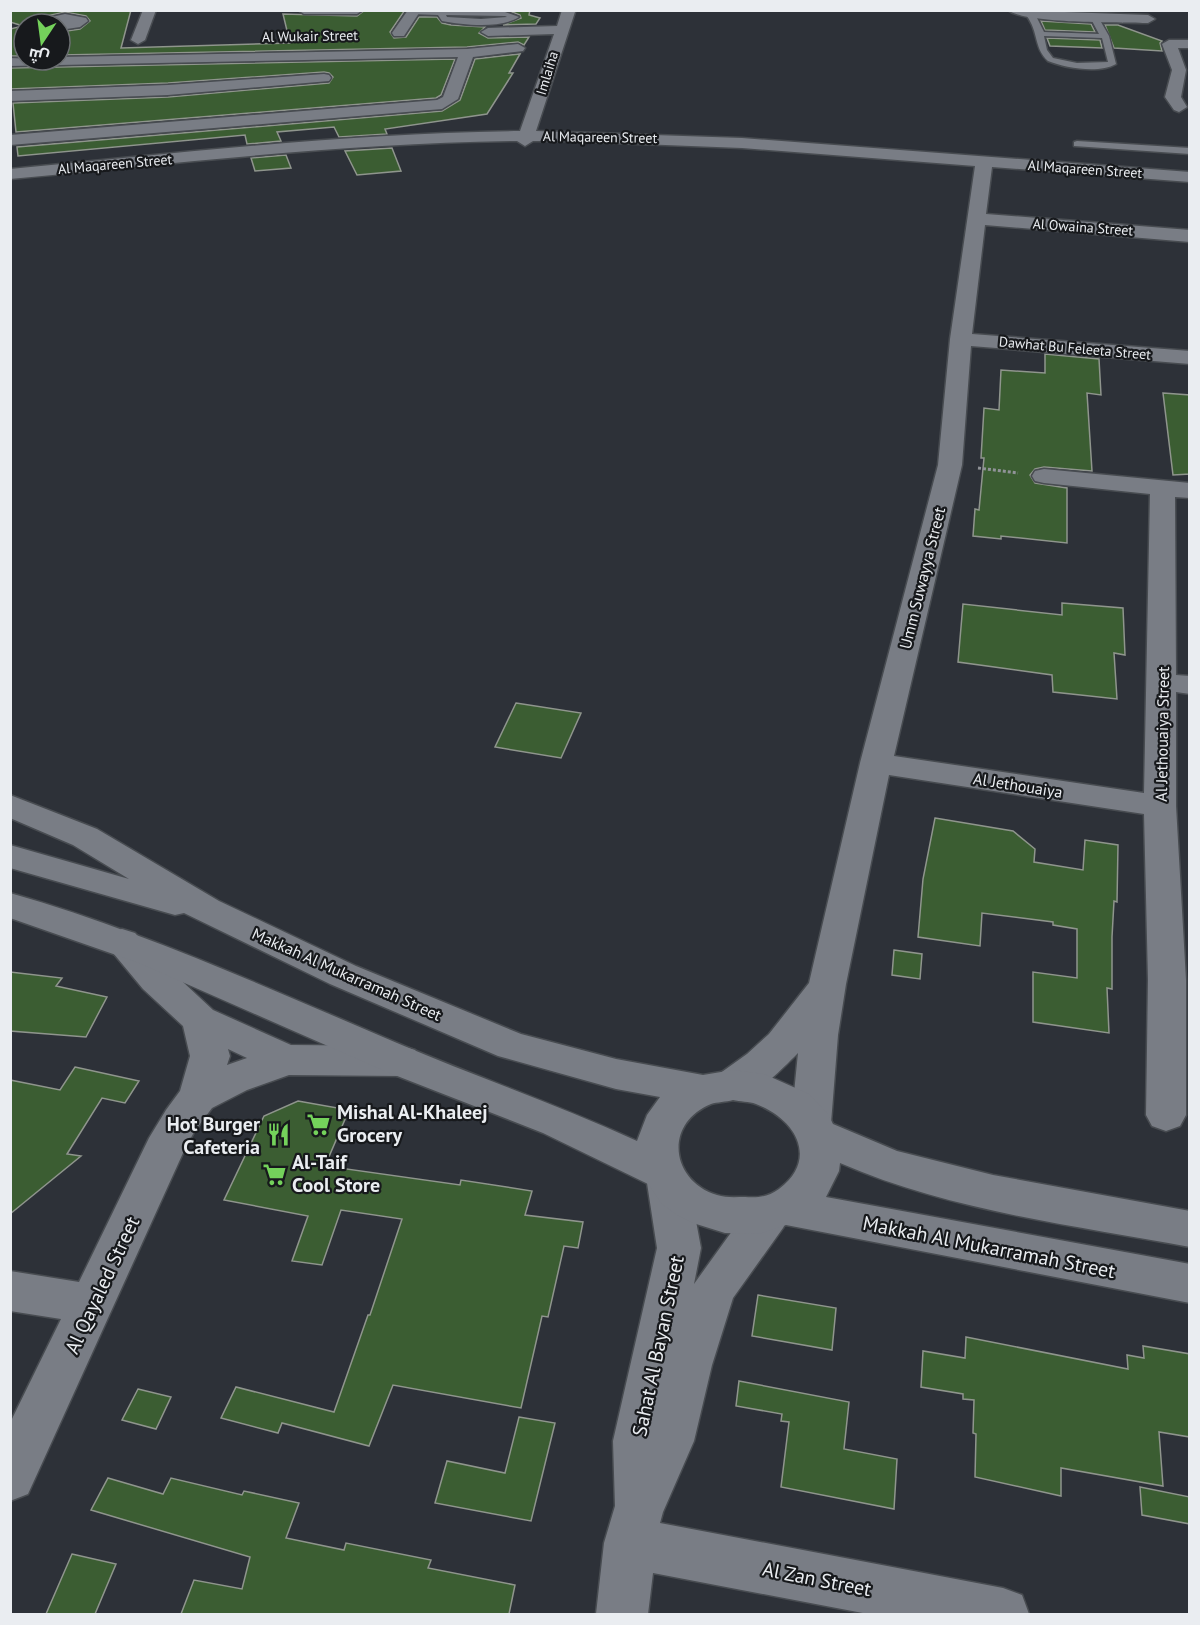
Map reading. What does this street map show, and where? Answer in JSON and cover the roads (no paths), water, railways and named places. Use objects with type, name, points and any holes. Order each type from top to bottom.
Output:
[{"type":"street","points":[[138,40],[150,10]]},
{"type":"street","points":[[304,10],[357,10]]},
{"type":"street","name":"Imlaiha","points":[[526,138],[568,10]]},
{"type":"street","points":[[1136,10],[1156,24],[1169,44],[1179,70],[1173,97],[1184,110]]},
{"type":"street","points":[[399,33],[415,11]]},
{"type":"street","points":[[1021,12],[1156,24]]},
{"type":"street","points":[[72,20],[81,21],[72,24]]},
{"type":"street","points":[[445,32],[561,30]]},
{"type":"street","points":[[1169,44],[1190,44]]},
{"type":"street","points":[[10,62],[467,53],[518,48]]},
{"type":"street","points":[[11,140],[442,104],[450,99],[467,53]]},
{"type":"street","points":[[439,72],[461,72]]},
{"type":"street","points":[[10,96],[145,91],[343,76]]},
{"type":"street","name":"Al Maqareen Street","points":[[11,175],[349,142],[526,138],[702,146],[1190,177]]},
{"type":"street","points":[[11,140],[16,144],[11,175]]},
{"type":"street","name":"Al Maqareen Street","points":[[984,164],[1190,183]]},
{"type":"street","name":"Umm Suwayya Street","points":[[814,1129],[819,1035],[827,984],[876,763],[951,465],[961,339],[984,164]]},
{"type":"street","name":"Al Owaina Street","points":[[977,219],[1190,236]]},
{"type":"street","name":"Dawhat Bu Feleeta Street","points":[[961,339],[1190,358]]},
{"type":"street","name":"Al Jethouaiya Street","points":[[1044,476],[1176,490],[1176,683],[1160,806],[1178,981],[1166,1115]]},
{"type":"street","name":"Al Jethouaiya","points":[[876,763],[1160,806]]},
{"type":"street","name":"Makkah Al Mukarramah Street","points":[[10,805],[85,837],[206,910],[343,975],[512,1046],[615,1074],[718,1088]]},
{"type":"street","points":[[10,856],[133,893],[206,910]]},
{"type":"street","points":[[10,905],[122,942],[401,1061],[547,1118],[665,1177],[687,1200],[712,1213],[740,1218],[778,1212],[807,1194],[818,1176],[822,1155],[814,1129]]},
{"type":"street","points":[[122,942],[156,979],[200,1020],[287,1060]]},
{"type":"street","name":"Umm Suwayya Street","points":[[718,1088],[772,1057],[796,1032],[827,984]]},
{"type":"street","name":"Al Qayaled Street","points":[[10,1477],[164,1150],[180,1120],[198,1097],[210,1056],[200,1020]]},
{"type":"street","name":"Al Qayaled Street","points":[[198,1097],[233,1079],[287,1060],[401,1061]]},
{"type":"street","points":[[665,1177],[656,1146],[662,1123],[678,1104],[718,1088],[763,1090],[790,1103],[814,1129],[889,1166],[993,1193],[1190,1229]]},
{"type":"street","name":"Sahat Al Bayan Street","points":[[622,1614],[634,1527],[637,1441],[679,1248],[665,1177]]},
{"type":"street","name":"Makkah Al Mukarramah Street","points":[[778,1212],[1190,1284]]},
{"type":"street","name":"Sahat Al Bayan Street","points":[[634,1527],[670,1441],[689,1365],[713,1290],[778,1212]]},
{"type":"street","points":[[10,1291],[93,1304]]},
{"type":"street","name":"Al Zan Street","points":[[634,1527],[1003,1614]]},
{"type":"lane","points":[[415,11],[440,12],[511,15],[515,16],[511,19],[459,20],[445,19],[440,12]]},
{"type":"lane","points":[[1021,12],[1035,18],[1045,54],[1049,59],[1079,65],[1112,64],[1105,36],[1094,17]]},
{"type":"lane","points":[[1041,34],[1105,36]]},
{"type":"lane","points":[[1077,144],[1190,152]]},
{"type":"place","name":"Mishal Al-Khaleej Grocery","points":[[319,1124]]},
{"type":"place","name":"Hot Burger Cafeteria","points":[[278,1135]]},
{"type":"place","name":"Al-Taif Cool Store","points":[[274,1174]]}]
